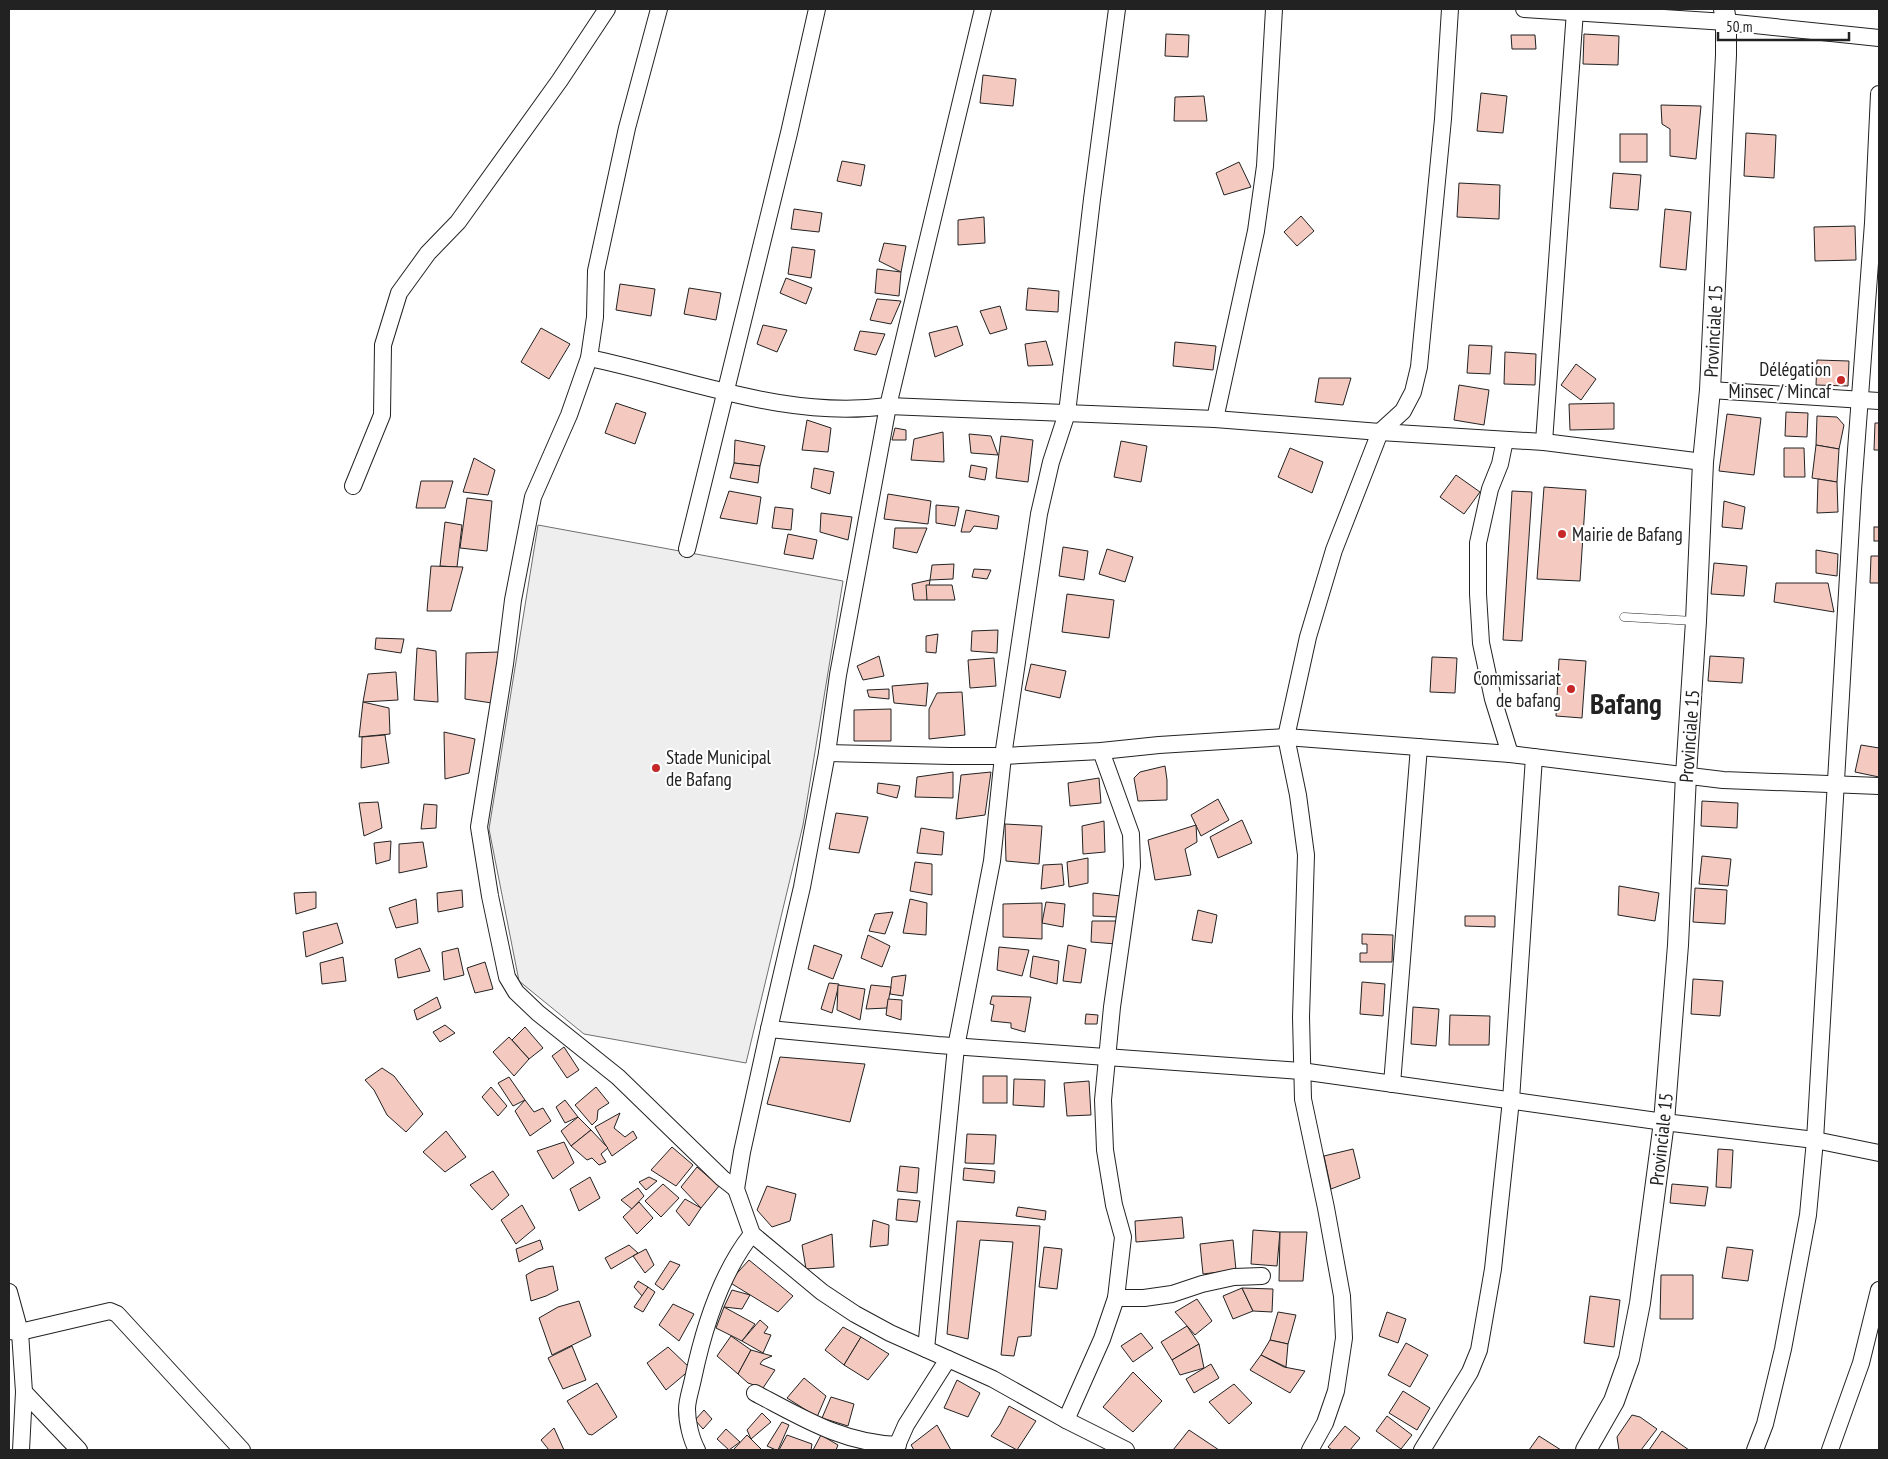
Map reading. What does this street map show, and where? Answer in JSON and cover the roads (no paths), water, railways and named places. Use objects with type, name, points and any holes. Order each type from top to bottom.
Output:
[{"type":"street","points":[[353,486],[382,415],[383,345],[399,293],[428,253],[458,222],[555,88],[607,9]]},
{"type":"street","points":[[659,9],[627,128],[596,271],[595,317],[589,358],[570,415],[532,497],[513,600],[505,664],[479,827],[490,896],[508,977],[516,992],[538,1013],[618,1077],[722,1178],[736,1188]]},
{"type":"street","points":[[688,549],[789,133],[817,9]]},
{"type":"street","points":[[983,9],[888,406],[838,675],[827,754],[802,887],[768,1028],[736,1188],[752,1234],[822,1292],[855,1314],[890,1333],[993,1378],[1066,1420],[1126,1450]]},
{"type":"street","points":[[926,1349],[956,1047],[992,861],[1003,756],[1039,514],[1051,462],[1067,412],[1117,9]]},
{"type":"street","points":[[1215,419],[1254,240],[1266,166],[1274,9]]},
{"type":"street","points":[[1310,1450],[1324,1423],[1336,1392],[1344,1338],[1342,1296],[1303,1099],[1301,1017],[1306,855],[1298,795],[1286,738],[1308,637],[1334,550],[1380,432],[1403,411],[1412,392],[1419,367],[1443,118],[1450,9]]},
{"type":"street","points":[[1524,9],[1725,15],[1879,38]]},
{"type":"street","points":[[1544,442],[1575,11]]},
{"type":"street","name":"Provinciale 15","points":[[1592,1448],[1614,1400],[1628,1359],[1640,1303],[1664,1122],[1678,945],[1703,462],[1710,390],[1725,15]]},
{"type":"street","points":[[1755,1450],[1766,1424],[1785,1340],[1808,1215],[1815,1140],[1853,490],[1873,223],[1879,94]]},
{"type":"street","points":[[589,358],[621,364],[726,393],[786,403],[837,408],[863,410],[888,406],[1215,419],[1544,442],[1703,462]]},
{"type":"street","points":[[1710,390],[1879,401]]},
{"type":"street","points":[[1505,440],[1500,464],[1490,490],[1478,543],[1478,594],[1481,643],[1493,699],[1510,754]]},
{"type":"street","points":[[827,754],[1003,756],[1101,752],[1159,745],[1286,738],[1510,754],[1723,780],[1779,784],[1879,786]]},
{"type":"street","points":[[1392,1084],[1419,747]]},
{"type":"street","points":[[1066,1420],[1102,1338],[1116,1298],[1123,1237],[1114,1205],[1105,1150],[1103,1100],[1112,1008],[1132,866],[1131,834],[1115,785],[1101,752]]},
{"type":"street","points":[[1422,1450],[1470,1372],[1479,1350],[1493,1269],[1511,1100],[1534,757]]},
{"type":"street","points":[[768,1028],[956,1047],[1301,1071],[1664,1122],[1815,1140],[1879,1153]]},
{"type":"street","points":[[697,1450],[693,1442],[687,1410],[698,1356],[704,1333],[723,1285],[738,1252],[752,1234]]},
{"type":"street","points":[[1116,1298],[1144,1298],[1172,1294],[1234,1277],[1262,1276]]},
{"type":"street","points":[[1830,1450],[1861,1363],[1879,1290]]},
{"type":"street","points":[[9,1292],[24,1392],[20,1450]]},
{"type":"street","points":[[14,1332],[110,1311],[117,1314],[242,1450]]},
{"type":"street","points":[[755,1392],[826,1430],[875,1444],[896,1447],[906,1425],[948,1359]]},
{"type":"street","points":[[24,1392],[79,1450]]},
{"type":"lane","points":[[1624,617],[1696,621]]},
{"type":"place","name":"Délégation Minsec / Mincaf","points":[[1841,380]]},
{"type":"place","name":"Mairie de Bafang","points":[[1562,534]]},
{"type":"place","name":"Commissariat de bafang","points":[[1571,689]]},
{"type":"place","name":"Stade Municipal de Bafang","points":[[656,768]]},
{"type":"district","name":"Bafang","points":[[1626,704]]}]
